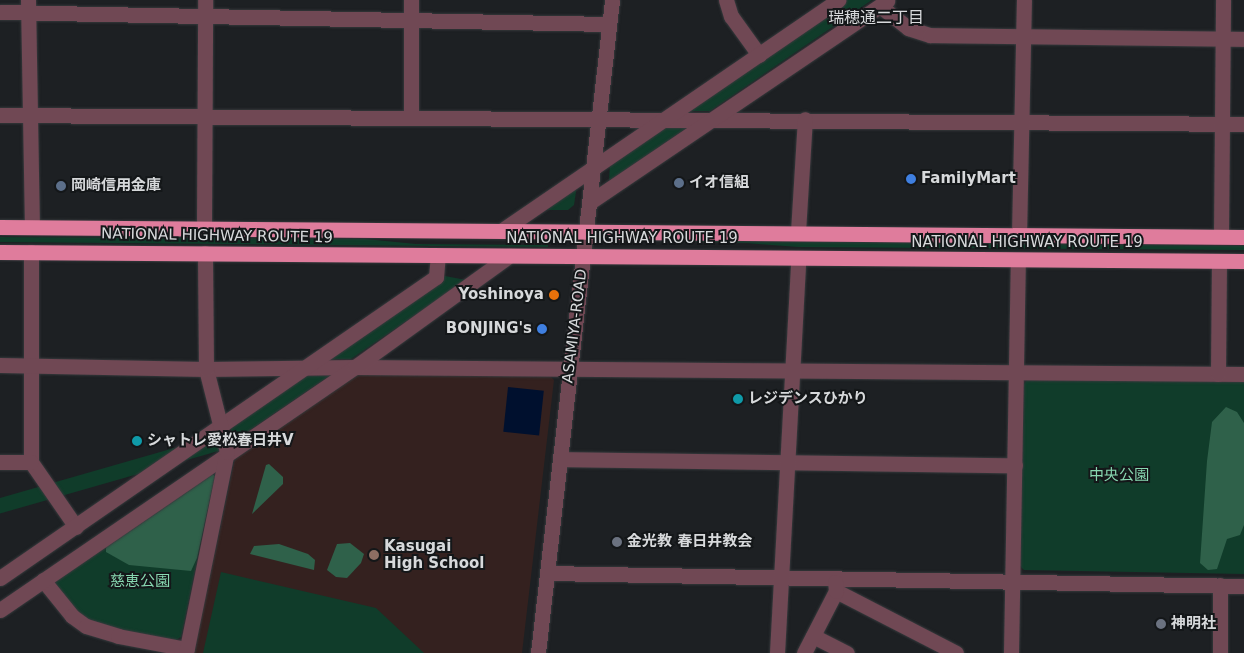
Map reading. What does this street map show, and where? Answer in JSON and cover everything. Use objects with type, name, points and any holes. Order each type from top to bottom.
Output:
[{"type":"highway","name":"NATIONAL HIGHWAY ROUTE 19","points":[[0,227],[588,230],[1019,236],[1244,236]]},
{"type":"highway","name":"NATIONAL HIGHWAY ROUTE 19","points":[[0,252],[1244,261]]},
{"type":"street","points":[[411,0],[411,117]]},
{"type":"street","name":"ASAMIYA-ROAD","points":[[538,653],[588,230],[612,0]]},
{"type":"street","points":[[726,0],[735,23],[759,54]]},
{"type":"street","points":[[501,231],[838,0]]},
{"type":"street","points":[[1019,236],[1024,0]]},
{"type":"street","points":[[1221,236],[1223,0]]},
{"type":"street","points":[[590,202],[884,3],[908,28],[930,35],[1023,34],[1244,39]]},
{"type":"street","points":[[0,12],[28,6],[205,7],[411,20],[609,24]]},
{"type":"street","points":[[28,6],[32,227]]},
{"type":"street","points":[[204,229],[205,7]]},
{"type":"street","points":[[0,115],[411,117],[599,121],[805,119],[1244,124]]},
{"type":"street","points":[[798,232],[805,119]]},
{"type":"street","points":[[31,252],[29,365],[31,462],[76,527]]},
{"type":"street","points":[[43,580],[72,616],[86,626],[118,636],[187,651],[228,452],[206,369],[205,253]]},
{"type":"street","points":[[0,578],[436,277],[438,256]]},
{"type":"street","points":[[0,610],[228,452],[355,367],[509,256]]},
{"type":"street","points":[[777,653],[785,462],[798,259]]},
{"type":"street","points":[[1011,653],[1018,260]]},
{"type":"street","points":[[1218,374],[1219,261]]},
{"type":"street","points":[[0,365],[206,369],[355,367],[1244,374]]},
{"type":"street","points":[[560,459],[1015,465]]},
{"type":"street","points":[[0,462],[31,462]]},
{"type":"street","points":[[547,573],[780,577],[836,585],[1013,582],[1244,586]]},
{"type":"street","points":[[804,653],[836,585]]},
{"type":"street","points":[[836,585],[931,647],[956,653]]},
{"type":"street","points":[[1220,585],[1220,653]]},
{"type":"street","points":[[813,636],[847,653]]},
{"type":"shaded area","name":"Kasugai High School","points":[[351,374],[551,377],[554,380],[522,653],[194,653],[235,458]]},
{"type":"green space","points":[[844,0],[872,0],[710,111],[685,111]]},
{"type":"green space","points":[[662,126],[688,127],[609,181],[610,163]]},
{"type":"green space","points":[[577,185],[574,205],[568,210],[543,210]]},
{"type":"green space","points":[[0,237],[365,239],[416,244],[548,245],[548,247],[0,242]]},
{"type":"green space","points":[[623,240],[1244,246],[1244,250],[798,247],[746,243]]},
{"type":"green space","points":[[445,276],[466,280],[351,359],[326,359]]},
{"type":"green space","points":[[302,376],[329,376],[234,441],[230,425]]},
{"type":"green space","name":"中央公園","points":[[1027,380],[1244,381],[1244,574],[1024,570],[1020,566],[1024,384]]},
{"type":"green space","points":[[1226,407],[1237,412],[1244,423],[1244,525],[1240,535],[1227,539],[1217,569],[1208,570],[1200,563],[1207,461],[1212,422]]},
{"type":"green space","points":[[216,436],[220,450],[0,514],[0,498]]},
{"type":"green space","points":[[269,464],[283,477],[283,484],[252,514],[266,465]]},
{"type":"green space","name":"慈恵公園","points":[[210,472],[215,475],[181,637],[176,640],[113,629],[89,620],[69,605],[54,584],[55,579]]},
{"type":"green space","points":[[210,472],[215,476],[197,558],[191,571],[129,565],[106,552],[106,546]]},
{"type":"green space","points":[[350,543],[364,554],[361,563],[347,578],[336,577],[327,570],[337,544]]},
{"type":"green space","points":[[279,544],[308,554],[315,560],[314,570],[250,554],[254,546]]},
{"type":"green space","points":[[221,572],[376,608],[424,653],[203,653]]},
{"type":"water","points":[[508,387],[544,391],[539,436],[503,432]]},
{"type":"place","name":"FamilyMart","points":[[911,179]]},
{"type":"place","name":"イオ信組","points":[[679,183]]},
{"type":"place","name":"岡崎信用金庫","points":[[61,186]]},
{"type":"place","name":"Yoshinoya","points":[[554,295]]},
{"type":"place","name":"BONJING's","points":[[542,329]]},
{"type":"place","name":"レジデンスひかり","points":[[738,399]]},
{"type":"place","name":"シャトレ愛松春日井V","points":[[137,441]]},
{"type":"place","name":"金光教 春日井教会","points":[[617,542]]},
{"type":"place","name":"Kasugai High School","points":[[374,555]]},
{"type":"place","name":"神明社","points":[[1161,624]]},
{"type":"district","name":"瑞穂通二丁目","points":[[876,18]]}]
